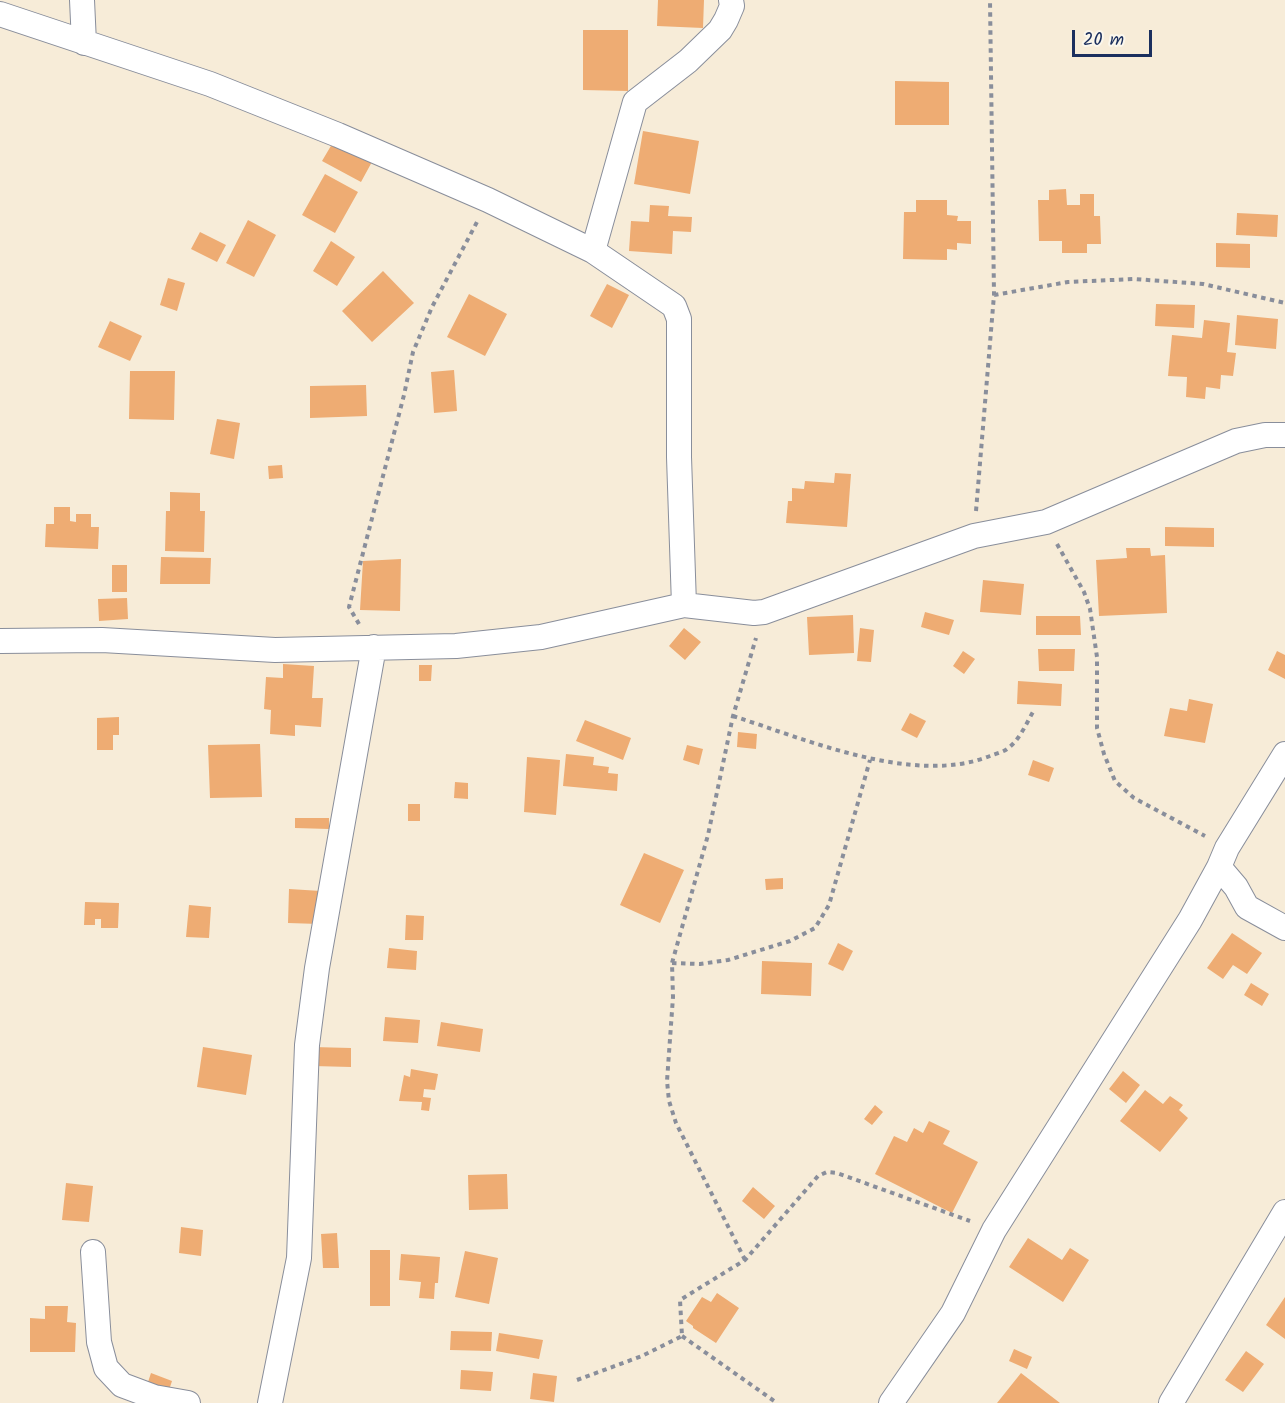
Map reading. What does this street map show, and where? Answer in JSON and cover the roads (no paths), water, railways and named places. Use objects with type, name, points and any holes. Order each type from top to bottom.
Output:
[{"type":"street","points":[[82,0],[84,43]]},
{"type":"street","points":[[593,251],[636,102],[688,61],[720,30],[732,6],[731,0]]},
{"type":"street","points":[[0,14],[210,84],[338,135],[488,200],[593,251],[665,298],[674,306],[678,319],[679,457],[684,605]]},
{"type":"street","points":[[0,641],[102,640],[275,650],[456,646],[541,637],[684,605],[754,613],[764,612],[974,536],[1046,522],[1236,441],[1265,435],[1285,435]]},
{"type":"street","points":[[270,1403],[299,1258],[307,1045],[313,1001],[374,647]]},
{"type":"street","points":[[902,1399],[953,1313],[994,1230],[1184,930],[1223,857],[1285,754]]},
{"type":"street","points":[[1223,857],[1247,907],[1285,928]]},
{"type":"street","points":[[1171,1403],[1285,1212]]},
{"type":"street","points":[[93,1252],[99,1342],[106,1368],[122,1385],[154,1397],[188,1403]]}]
